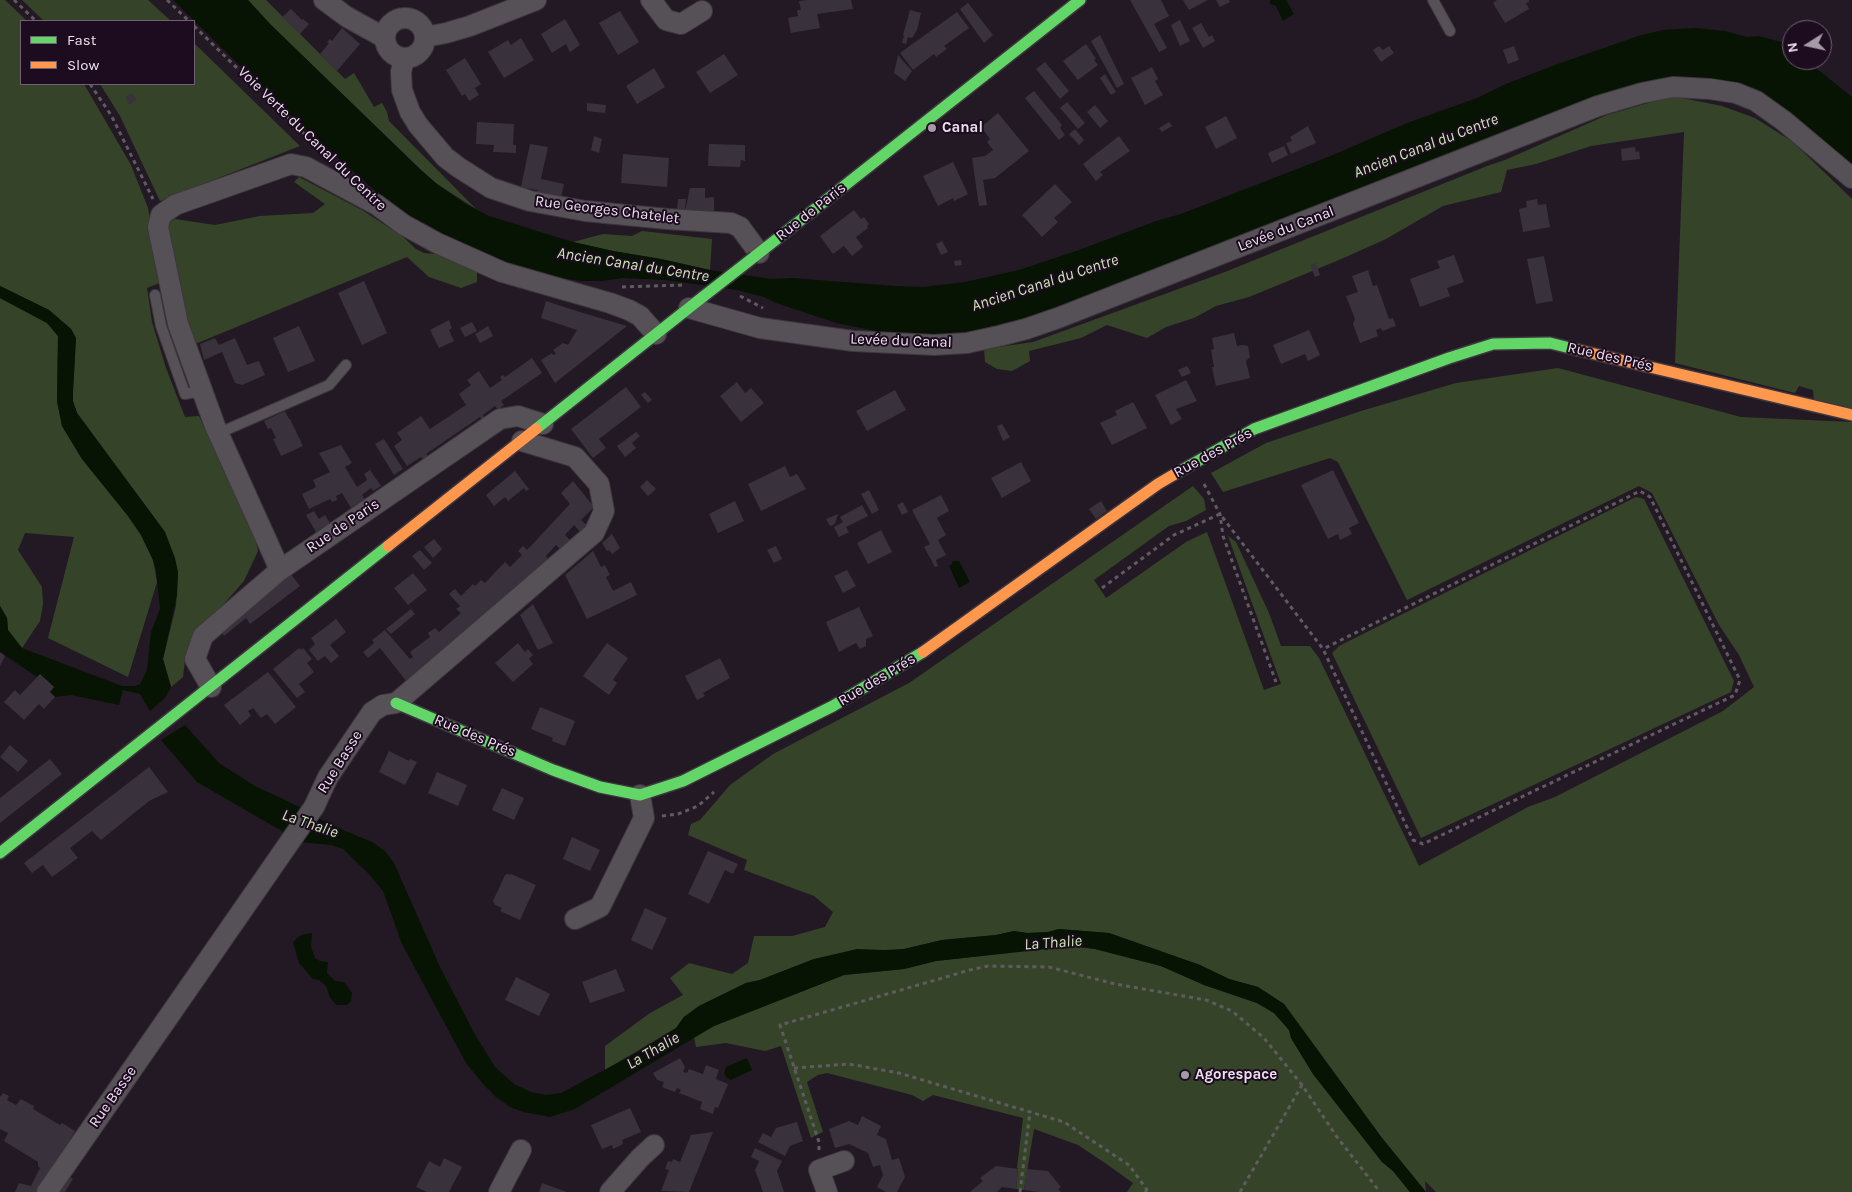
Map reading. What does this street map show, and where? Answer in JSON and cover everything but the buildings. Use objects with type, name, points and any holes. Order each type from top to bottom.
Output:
[{"type":"street","points":[[324,0],[347,17],[385,38]]},
{"type":"street","points":[[425,37],[470,26],[536,0]]},
{"type":"street","points":[[651,0],[666,20],[681,24],[702,11]]},
{"type":"street","name":"Rue de Paris","points":[[0,853],[1080,0]]},
{"type":"street","points":[[405,9],[424,31],[425,37],[421,50],[416,55],[404,58],[392,54],[385,38],[386,32],[405,9]]},
{"type":"street","name":"Rue Georges Chatelet","points":[[404,58],[401,72],[402,90],[410,112],[418,125],[445,157],[458,168],[491,188],[530,201],[585,211],[731,223],[740,227],[757,255]]},
{"type":"street","name":"Levée du Canal","points":[[697,302],[760,328],[853,342],[934,345],[967,342],[999,336],[1058,318],[1598,106],[1642,93],[1673,87],[1719,90],[1736,93],[1756,101],[1784,121],[1852,178]]},
{"type":"street","name":"Voie Verte du Canal du Centre","points":[[161,215],[175,205],[291,164],[306,167],[377,205],[404,225],[472,259],[502,272],[629,310],[640,316],[656,334]]},
{"type":"street","points":[[161,215],[158,227],[178,324],[219,433],[280,570]]},
{"type":"street","name":"Rue des Prés","points":[[396,703],[600,787],[640,795],[683,781],[834,706],[914,658],[1158,484],[1254,429],[1449,358],[1493,344],[1550,343],[1852,415]]},
{"type":"street","name":"Rue de Paris","points":[[211,687],[195,660],[203,636],[280,570],[500,419],[518,416],[543,424]]},
{"type":"street","name":"Rue Basse","points":[[47,1192],[314,807],[328,777],[372,712],[383,705],[396,703],[594,533],[604,511],[599,484],[575,458],[522,441]]},
{"type":"street","points":[[575,919],[600,907],[644,818],[640,795]]},
{"type":"street","points":[[610,1192],[654,1145]]},
{"type":"street","points":[[499,1192],[521,1150]]},
{"type":"street","points":[[827,1192],[819,1170],[844,1161]]},
{"type":"lane","points":[[1433,0],[1450,32]]},
{"type":"lane","points":[[155,295],[161,326],[185,394],[203,391]]},
{"type":"lane","points":[[219,433],[329,384],[346,365]]},
{"type":"path","points":[[14,0],[35,20]]},
{"type":"path","points":[[167,0],[188,20]]},
{"type":"path","name":"Voie Verte du Canal du Centre","points":[[195,27],[331,161]]},
{"type":"path","points":[[91,85],[111,115],[161,215]]},
{"type":"path","points":[[1194,464],[1220,514],[1323,649],[1413,840],[1423,844],[1735,695],[1740,680],[1650,497],[1640,491],[1323,649]]},
{"type":"path","points":[[1102,588],[1174,535],[1220,514]]},
{"type":"path","points":[[1220,514],[1223,536],[1276,682]]},
{"type":"path","points":[[819,1170],[819,1142],[780,1025],[988,966],[1049,967],[1115,984],[1206,1000],[1232,1011],[1264,1038],[1302,1085],[1337,1137],[1380,1192]]},
{"type":"path","points":[[794,1068],[848,1064],[899,1073],[1064,1122],[1129,1165],[1146,1191],[1151,1192]]},
{"type":"path","points":[[1240,1192],[1302,1085]]},
{"type":"path","points":[[1020,1192],[1030,1112]]},
{"type":"green space","points":[[0,0],[5,0],[26,20],[20,20],[20,85],[85,85],[131,165],[148,208],[162,282],[147,288],[152,322],[166,368],[185,417],[199,416],[255,538],[258,551],[244,581],[189,644],[183,677],[171,687],[163,659],[176,606],[178,572],[165,532],[77,413],[73,401],[76,338],[71,329],[49,310],[0,286]]},
{"type":"green space","points":[[22,0],[148,0],[170,20],[43,20]]},
{"type":"green space","points":[[248,0],[266,0],[345,79],[354,73],[374,107],[382,103],[389,121],[476,209],[437,184],[422,171],[271,25]]},
{"type":"green space","points":[[195,44],[300,146],[160,201],[120,116],[101,85],[195,85]]},
{"type":"green space","points":[[1672,96],[1722,106],[1755,118],[1793,142],[1852,199],[1852,410],[1814,401],[1813,390],[1799,386],[1795,393],[1675,363],[1684,132],[1591,146],[1536,164],[1507,170],[1501,192],[1443,206],[1386,239],[1339,260],[1249,297],[1216,306],[1194,318],[1166,327],[1147,338],[1107,325],[1081,338],[1029,351],[1030,361],[1012,371],[997,369],[985,362],[984,349],[1033,342],[1225,272],[1505,160],[1607,115]]},
{"type":"green space","points":[[299,177],[362,210],[402,236],[416,249],[424,253],[447,255],[477,271],[477,282],[461,288],[429,277],[407,257],[195,344],[174,276],[166,236],[168,223],[175,219],[215,225],[260,216],[313,213],[325,204],[294,182]]},
{"type":"green space","points":[[642,231],[712,239],[710,270],[573,242],[603,234],[632,236]]},
{"type":"green space","points":[[0,298],[47,323],[58,336],[57,401],[62,426],[82,459],[141,535],[153,560],[157,582],[128,677],[48,638],[74,537],[25,533],[18,550],[42,587],[43,604],[40,621],[22,648],[8,630],[7,618],[0,606]]},
{"type":"green space","points":[[1558,368],[1741,417],[1852,422],[1852,1192],[1436,1192],[1425,1181],[1426,1192],[1382,1138],[1284,1004],[1258,987],[1229,979],[1200,965],[1109,933],[1059,929],[1048,932],[1027,933],[1014,931],[996,935],[942,940],[904,949],[814,959],[760,980],[746,983],[699,1006],[684,1017],[676,1028],[605,1070],[605,1046],[650,1013],[683,995],[670,978],[689,963],[732,974],[748,963],[754,936],[792,936],[825,927],[833,912],[814,896],[744,870],[747,860],[688,835],[691,824],[700,820],[730,785],[773,754],[909,683],[1193,486],[1204,499],[1206,510],[1186,521],[1169,526],[1094,580],[1106,598],[1186,542],[1207,532],[1264,690],[1281,684],[1228,536],[1236,542],[1269,613],[1281,646],[1310,646],[1319,658],[1419,866],[1528,807],[1555,797],[1723,711],[1754,687],[1739,655],[1719,625],[1652,493],[1639,486],[1407,600],[1338,462],[1330,458],[1223,492],[1211,473],[1266,443],[1361,411],[1456,383]]},
{"type":"green space","points":[[1636,497],[1644,499],[1734,681],[1731,692],[1421,838],[1332,653],[1339,646]]},
{"type":"green space","points":[[1072,946],[1095,949],[1161,966],[1204,985],[1257,1003],[1274,1013],[1289,1030],[1291,1038],[1313,1074],[1382,1162],[1393,1171],[1410,1192],[1127,1192],[1133,1183],[1105,1163],[1078,1145],[1034,1129],[1024,1190],[1016,1189],[1023,1118],[933,1095],[923,1101],[912,1095],[827,1073],[818,1075],[807,1082],[823,1132],[811,1138],[781,1046],[765,1051],[726,1043],[696,1047],[694,1037],[714,1026],[844,975],[904,969],[936,961]]},
{"type":"water","name":"Ancien Canal du Centre","points":[[173,0],[248,0],[271,25],[422,171],[464,203],[489,216],[573,242],[613,251],[710,270],[771,279],[793,278],[923,287],[965,282],[1019,270],[1156,221],[1181,214],[1333,155],[1407,123],[1477,98],[1506,84],[1555,65],[1638,36],[1663,30],[1695,28],[1725,31],[1747,37],[1759,36],[1782,42],[1782,70],[1818,70],[1852,97],[1852,170],[1799,124],[1693,80],[1002,330],[936,337],[891,334],[836,323],[776,303],[764,297],[737,290],[665,280],[623,278],[582,281],[561,278],[507,264],[445,241],[390,204],[374,190],[291,116]]},
{"type":"water","points":[[1270,0],[1286,0],[1294,14],[1283,21],[1276,6],[1270,4]]},
{"type":"water","points":[[0,286],[49,310],[71,329],[76,338],[73,401],[77,413],[165,532],[175,558],[178,572],[177,595],[163,659],[171,687],[165,698],[150,711],[140,694],[123,690],[119,705],[71,695],[55,697],[50,692],[54,687],[40,674],[37,677],[0,652],[0,606],[7,618],[8,630],[22,648],[122,686],[135,686],[140,684],[147,670],[151,632],[160,609],[156,570],[141,535],[82,459],[62,426],[57,401],[58,336],[47,323],[0,298]]},
{"type":"water","points":[[953,561],[959,561],[970,582],[959,588],[949,566]]},
{"type":"water","points":[[185,725],[219,763],[255,786],[304,809],[287,834],[197,782],[161,740]]},
{"type":"water","name":"La Thalie","points":[[316,817],[372,842],[385,851],[394,863],[440,967],[473,1031],[495,1067],[514,1084],[531,1092],[546,1095],[561,1093],[640,1051],[676,1028],[684,1017],[699,1006],[746,983],[760,980],[814,959],[857,949],[904,949],[942,940],[996,935],[1014,931],[1027,933],[1048,932],[1059,929],[1109,933],[1200,965],[1229,979],[1258,987],[1284,1004],[1382,1138],[1426,1192],[1410,1192],[1393,1171],[1382,1162],[1313,1074],[1291,1038],[1289,1030],[1274,1013],[1257,1003],[1204,985],[1161,966],[1095,949],[1072,946],[936,961],[904,969],[844,975],[714,1026],[575,1109],[550,1117],[523,1112],[510,1107],[496,1097],[466,1063],[402,944],[383,891],[368,873],[343,849],[331,845],[299,842]]},
{"type":"water","points":[[312,933],[311,947],[315,958],[328,962],[327,973],[335,981],[344,982],[352,993],[351,1001],[347,1005],[337,1005],[330,998],[326,986],[319,980],[313,979],[299,963],[293,942],[301,935]]},
{"type":"water","points":[[747,1058],[752,1070],[731,1080],[726,1077],[724,1073],[726,1067]]},
{"type":"traffic: fast","points":[[754,257],[1080,0]]},
{"type":"traffic: fast","points":[[704,296],[754,257]]},
{"type":"traffic: fast","points":[[536,429],[704,296]]},
{"type":"traffic: fast","points":[[1175,474],[1254,429],[1449,358],[1493,344],[1550,343],[1578,350]]},
{"type":"traffic: fast","points":[[0,853],[388,546]]},
{"type":"traffic: fast","points":[[396,703],[553,770],[600,787],[640,795],[683,781],[833,706],[923,652]]},
{"type":"traffic: slow","points":[[1578,350],[1852,415]]},
{"type":"traffic: slow","points":[[388,546],[536,429]]},
{"type":"traffic: slow","points":[[923,652],[1158,484],[1175,474]]},
{"type":"place","name":"Canal","points":[[932,128]]},
{"type":"place","name":"Agorespace","points":[[1185,1075]]}]
